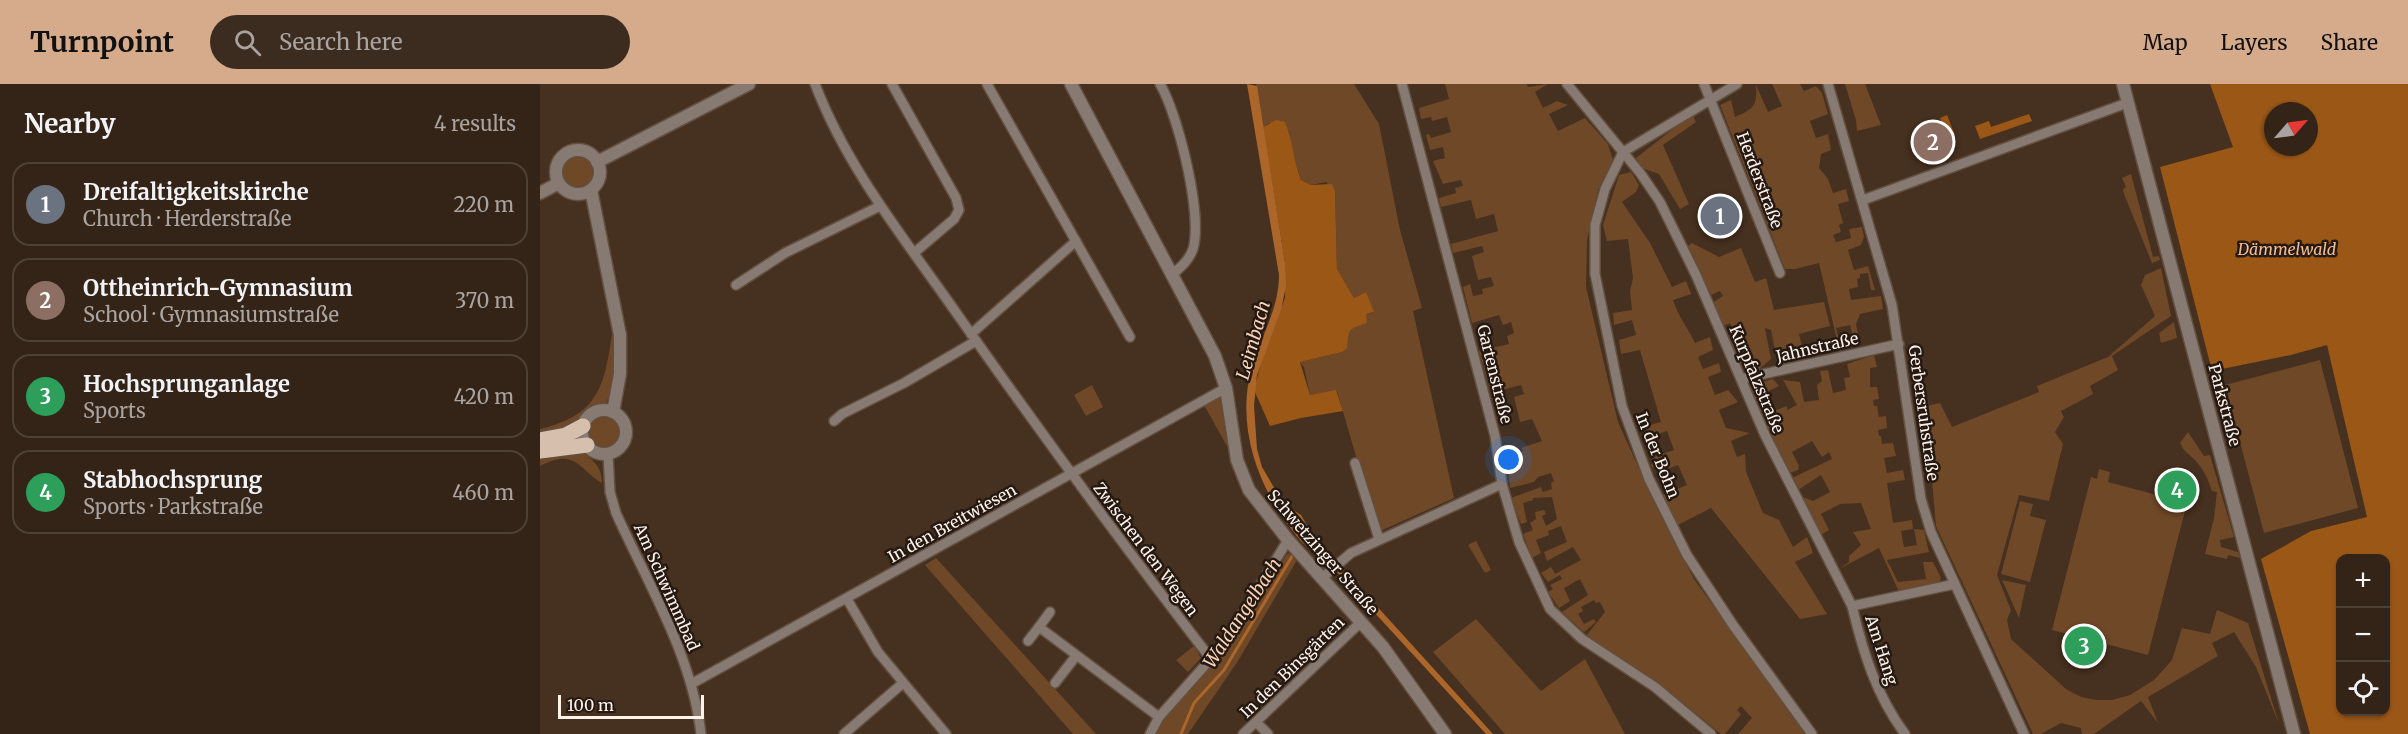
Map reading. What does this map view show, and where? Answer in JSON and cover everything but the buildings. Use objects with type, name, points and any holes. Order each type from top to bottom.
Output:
[{"type":"main road","points":[[540,440],[567,435],[583,426]]},
{"type":"main road","points":[[540,452],[587,445]]},
{"type":"street","points":[[597,162],[749,84]]},
{"type":"street","name":"Zwischen den Wegen","points":[[815,84],[837,137],[880,206],[1071,474],[1211,659]]},
{"type":"street","points":[[892,84],[953,192],[959,210],[954,219],[914,253]]},
{"type":"street","points":[[987,84],[1130,337]]},
{"type":"street","name":"Schwetzinger Straße","points":[[1071,84],[1215,356],[1226,388],[1241,473],[1262,510],[1301,555],[1327,574],[1445,734]]},
{"type":"street","points":[[1160,84],[1175,116],[1182,145],[1194,228],[1193,248],[1187,261],[1173,274]]},
{"type":"street","name":"Gartenstraße","points":[[1402,84],[1496,436],[1502,484],[1519,542],[1550,609],[1582,639],[1655,687],[1711,734]]},
{"type":"street","name":"Kurpfalzstraße","points":[[1567,84],[1623,152],[1660,202],[1673,226],[1765,435],[1852,606]]},
{"type":"street","name":"Herderstraße","points":[[1704,84],[1780,273]]},
{"type":"street","points":[[1623,152],[1737,84]]},
{"type":"street","name":"Gerbersruhstraße","points":[[1828,84],[1892,305],[1922,499],[1931,532],[2024,734]]},
{"type":"street","name":"Parkstraße","points":[[2123,84],[2294,734]]},
{"type":"street","points":[[1863,200],[2127,103]]},
{"type":"street","points":[[597,227],[576,194],[566,190],[559,183],[557,168],[561,158],[570,152],[585,152],[597,162],[599,177],[591,190],[620,335],[620,374],[613,412]]},
{"type":"street","name":"In der Bohn","points":[[1623,152],[1605,189],[1595,225],[1595,274],[1622,406],[1649,479],[1687,555],[1733,625],[1812,734]]},
{"type":"street","points":[[540,193],[559,183]]},
{"type":"street","points":[[576,194],[591,190]]},
{"type":"street","points":[[736,285],[785,253],[880,206]]},
{"type":"street","points":[[834,422],[842,414],[904,383],[973,338],[1076,241]]},
{"type":"street","name":"Jahnstraße","points":[[1741,379],[1899,344]]},
{"type":"street","name":"In den Breitwiesen","points":[[692,684],[1226,388]]},
{"type":"street","points":[[602,411],[613,412],[622,420],[625,436],[621,446],[608,454],[596,453],[587,445],[583,436],[583,426],[592,414],[602,411]]},
{"type":"street","name":"Am Schwimmbad","points":[[608,454],[610,492],[615,513],[658,603],[692,684],[701,734]]},
{"type":"street","points":[[1356,463],[1379,539]]},
{"type":"street","points":[[1327,574],[1344,558],[1379,539],[1502,484]]},
{"type":"street","points":[[1150,734],[1159,717],[1224,644],[1290,542]]},
{"type":"street","points":[[1852,606],[1955,584]]},
{"type":"street","points":[[848,599],[878,652],[946,734]]},
{"type":"street","name":"Am Hang","points":[[1852,606],[1869,672],[1889,713],[1905,734]]},
{"type":"street","points":[[1028,641],[1050,612]]},
{"type":"street","name":"In den Binsgärten","points":[[1243,734],[1361,622]]},
{"type":"street","points":[[1039,627],[1159,717]]},
{"type":"street","points":[[1055,683],[1076,656]]},
{"type":"street","points":[[844,734],[903,683]]},
{"type":"street","points":[[1256,722],[1268,734]]},
{"type":"shaded area","points":[[1247,84],[1257,86],[1285,263],[1286,286],[1281,310],[1257,375],[1254,406],[1257,449],[1262,467],[1287,506],[1301,515],[1314,537],[1493,734],[1486,734],[1339,574],[1302,542],[1274,503],[1263,482],[1249,438],[1246,414],[1247,391],[1252,367],[1276,299],[1279,275]]},
{"type":"shaded area","points":[[1256,84],[1354,84],[1379,124],[1400,230],[1422,308],[1413,311],[1454,498],[1378,532],[1337,391],[1310,395],[1304,367],[1300,362],[1342,352],[1349,329],[1367,323],[1365,314],[1373,313],[1366,292],[1354,298],[1337,269],[1335,191],[1326,182],[1311,185],[1301,180],[1291,151],[1289,132],[1269,123],[1263,127]]},
{"type":"shaded area","points":[[1445,84],[1527,84],[1528,87],[1548,84],[1535,92],[1543,108],[1557,101],[1568,105],[1549,114],[1558,131],[1585,118],[1608,144],[1613,160],[1598,190],[1587,240],[1586,287],[1618,422],[1655,504],[1694,579],[1805,734],[1738,734],[1752,718],[1741,706],[1737,710],[1741,714],[1725,734],[1721,734],[1657,682],[1586,636],[1605,612],[1600,602],[1596,603],[1594,600],[1581,607],[1583,611],[1578,614],[1584,624],[1594,619],[1596,622],[1584,632],[1562,612],[1588,595],[1580,579],[1564,588],[1570,601],[1559,608],[1548,592],[1553,589],[1550,585],[1562,579],[1560,575],[1548,582],[1541,573],[1551,567],[1555,574],[1581,560],[1573,547],[1547,561],[1544,552],[1567,542],[1561,526],[1548,531],[1549,535],[1536,540],[1541,553],[1532,558],[1523,534],[1533,530],[1530,523],[1536,519],[1535,512],[1544,510],[1546,514],[1542,516],[1546,526],[1557,519],[1552,497],[1533,498],[1523,503],[1527,522],[1521,524],[1511,498],[1541,487],[1543,492],[1552,489],[1551,483],[1554,481],[1551,473],[1538,477],[1534,482],[1510,488],[1507,458],[1523,451],[1521,448],[1542,441],[1532,419],[1520,422],[1514,397],[1524,394],[1521,385],[1501,390],[1506,410],[1496,412],[1479,351],[1509,344],[1507,336],[1514,333],[1511,322],[1503,325],[1499,315],[1472,323],[1463,287],[1470,284],[1473,296],[1483,294],[1482,289],[1494,286],[1491,277],[1478,280],[1472,256],[1484,252],[1482,246],[1453,253],[1451,244],[1498,231],[1494,214],[1476,219],[1471,200],[1441,207],[1439,198],[1456,193],[1455,188],[1463,186],[1461,180],[1443,184],[1433,161],[1445,158],[1443,147],[1430,150],[1426,135],[1429,134],[1431,138],[1451,132],[1447,117],[1432,121],[1431,117],[1421,119],[1419,108],[1449,99]]},
{"type":"shaded area","points":[[1772,84],[1800,84],[1804,91],[1816,86],[1822,93],[1828,114],[1810,121],[1816,138],[1828,134],[1831,150],[1821,154],[1819,168],[1828,179],[1833,193],[1846,189],[1849,201],[1838,204],[1843,223],[1839,225],[1841,232],[1833,235],[1836,242],[1851,238],[1849,229],[1862,227],[1864,237],[1861,245],[1848,250],[1854,270],[1868,266],[1875,290],[1871,290],[1868,273],[1860,274],[1860,278],[1857,279],[1858,287],[1849,289],[1851,300],[1881,296],[1883,309],[1860,314],[1856,324],[1859,340],[1854,341],[1850,325],[1836,328],[1842,352],[1840,353],[1819,263],[1785,269],[1720,105],[1731,100],[1735,117],[1751,109],[1755,102],[1756,85],[1768,112],[1782,106]]},
{"type":"shaded area","points":[[1845,84],[1865,84],[1881,125],[1857,131]]},
{"type":"shaded area","points":[[1692,114],[1696,122],[1663,145],[1689,204],[1680,209],[1659,174],[1642,168],[1636,158]]},
{"type":"shaded area","points":[[578,157],[588,162],[593,172],[588,182],[578,187],[568,182],[563,172],[568,162]]},
{"type":"shaded area","points":[[1631,172],[1639,185],[1636,192],[1622,202],[1650,243],[1672,287],[1686,281],[1691,294],[1673,300],[1675,306],[1695,343],[1710,337],[1713,350],[1698,357],[1703,369],[1719,363],[1721,372],[1708,377],[1715,395],[1728,390],[1738,402],[1719,410],[1726,428],[1750,433],[1731,441],[1737,457],[1745,454],[1746,472],[1763,513],[1779,520],[1793,547],[1807,537],[1813,553],[1795,562],[1827,614],[1800,619],[1711,508],[1678,525],[1663,495],[1687,485],[1678,465],[1660,472],[1651,466],[1654,457],[1674,450],[1667,431],[1647,438],[1646,426],[1661,422],[1640,350],[1621,354],[1619,340],[1636,335],[1632,320],[1614,325],[1613,313],[1632,310],[1630,291],[1633,278],[1628,239],[1607,241],[1603,225],[1619,175]]},
{"type":"shaded area","points":[[2131,174],[2153,257],[2159,256],[2160,260],[2152,263],[2124,194],[2123,189],[2126,187],[2122,178]]},
{"type":"shaded area","points":[[1692,243],[1719,257],[1741,248],[1755,282],[1766,278],[1774,310],[1824,302],[1830,326],[1799,334],[1806,361],[1778,367],[1771,330],[1765,328],[1771,359],[1757,371],[1749,373],[1743,369],[1730,342],[1740,340],[1737,328],[1732,327],[1730,323],[1723,326],[1712,303],[1723,296],[1720,291],[1711,295],[1688,246]]},
{"type":"shaded area","points":[[2161,268],[2171,316],[2112,356],[2118,370],[2090,386],[2093,394],[2061,411],[2064,417],[2055,432],[2063,444],[2049,501],[2019,495],[1997,575],[2011,610],[2007,620],[2011,639],[2066,689],[2081,697],[2112,700],[2130,695],[2154,680],[2172,660],[2182,628],[2210,634],[2217,610],[2248,623],[2279,724],[2256,667],[2234,632],[2212,643],[2218,656],[2148,697],[2158,723],[2141,701],[2094,734],[2082,734],[2081,728],[2061,723],[2041,734],[2033,734],[1936,526],[1929,446],[1922,407],[1940,403],[1952,427],[2039,392],[2037,386],[2108,357],[2155,316],[2141,285],[2145,275]]},
{"type":"shaded area","points":[[2174,322],[2177,338],[2161,343],[2159,333]]},
{"type":"shaded area","points":[[612,334],[616,351],[615,372],[603,408],[592,411],[576,428],[540,437],[540,429],[575,416],[595,396],[606,370]]},
{"type":"shaded area","points":[[1874,355],[1877,367],[1870,368],[1870,387],[1877,387],[1879,399],[1873,400],[1874,406],[1877,406],[1879,417],[1886,416],[1887,428],[1878,430],[1879,436],[1881,436],[1882,444],[1893,443],[1896,456],[1884,458],[1887,473],[1903,470],[1905,480],[1887,483],[1893,523],[1912,520],[1913,529],[1901,531],[1904,547],[1917,545],[1914,529],[1924,530],[1929,552],[1887,560],[1898,582],[1926,579],[1923,562],[1933,562],[1941,578],[1939,582],[1899,592],[1879,548],[1839,569],[1849,562],[1849,556],[1861,545],[1853,532],[1871,529],[1861,503],[1840,504],[1821,514],[1829,530],[1821,535],[1803,497],[1813,501],[1830,492],[1821,475],[1798,490],[1792,478],[1832,459],[1829,452],[1822,457],[1812,441],[1792,452],[1799,466],[1798,470],[1789,473],[1748,386],[1773,379],[1779,386],[1764,393],[1771,412],[1787,406],[1787,410],[1797,405],[1783,380],[1800,382],[1804,402],[1819,400],[1817,385],[1822,381],[1820,371],[1828,370],[1833,393],[1846,390],[1844,378],[1850,377],[1847,364]]},
{"type":"shaded area","points":[[2320,360],[2358,508],[2264,533],[2225,385]]},
{"type":"shaded area","points":[[1092,385],[1103,407],[1086,416],[1074,395]]},
{"type":"shaded area","points":[[1220,397],[1228,448],[1204,405]]},
{"type":"shaded area","points":[[604,417],[610,418],[618,426],[618,438],[610,446],[604,447],[598,446],[590,438],[589,432],[590,426],[598,418]]},
{"type":"shaded area","points":[[2188,432],[2204,456],[2210,455],[2234,537],[2220,540],[2221,547],[2238,552],[2240,558],[2228,555],[2227,559],[2205,554],[2214,518],[2217,492],[2212,491],[2201,468],[2180,443]]},
{"type":"shaded area","points":[[580,451],[596,464],[602,477],[602,483],[576,462],[569,460],[552,461],[540,466],[540,457]]},
{"type":"shaded area","points":[[2099,469],[2110,472],[2108,482],[2187,503],[2148,655],[2052,630],[2091,477],[2097,479]]},
{"type":"shaded area","points":[[2020,501],[2033,504],[2030,516],[2046,520],[2030,582],[2001,574]]},
{"type":"shaded area","points":[[1476,541],[1491,570],[1485,573],[1468,545]]},
{"type":"shaded area","points":[[1291,553],[1297,560],[1238,661],[1188,734],[1150,734],[1211,659],[1222,656],[1287,554]]},
{"type":"shaded area","points":[[936,558],[1096,734],[1073,734],[925,565]]},
{"type":"shaded area","points":[[2002,580],[2026,585],[2019,618]]},
{"type":"shaded area","points":[[1476,619],[1541,691],[1585,659],[1625,734],[1505,734],[1433,652]]},
{"type":"shaded area","points":[[1194,646],[1201,658],[1188,672],[1176,660]]},
{"type":"green space","name":"Dämmelwald","points":[[2210,84],[2408,84],[2408,734],[2310,734],[2261,559],[2311,531],[2367,517],[2327,345],[2291,355],[2212,371],[2160,167],[2233,147]]},
{"type":"green space","points":[[2029,114],[2032,121],[1980,139],[1975,126],[1989,121],[1991,127]]},
{"type":"green space","points":[[1947,115],[1955,135],[1947,138],[1940,118]]},
{"type":"green space","points":[[1276,120],[1285,122],[1301,180],[1311,185],[1332,184],[1335,191],[1337,269],[1354,298],[1366,292],[1374,312],[1366,314],[1367,323],[1350,331],[1347,348],[1342,352],[1300,362],[1310,395],[1336,390],[1343,411],[1270,426],[1254,390],[1262,359],[1285,298],[1285,263],[1263,127]]},
{"type":"waterway","name":"Waldangelbach","points":[[1181,734],[1194,703],[1224,670],[1294,553]]},
{"type":"place","name":"Ottheinrich-Gymnasium","points":[[1933,142]]},
{"type":"place","name":"Dreifaltigkeitskirche","points":[[1720,216]]},
{"type":"place","name":"Stabhochsprung","points":[[2177,490]]},
{"type":"place","name":"Hochsprunganlage","points":[[2084,646]]},
{"type":"water label","name":"Leimbach","points":[[1253,340]]}]
